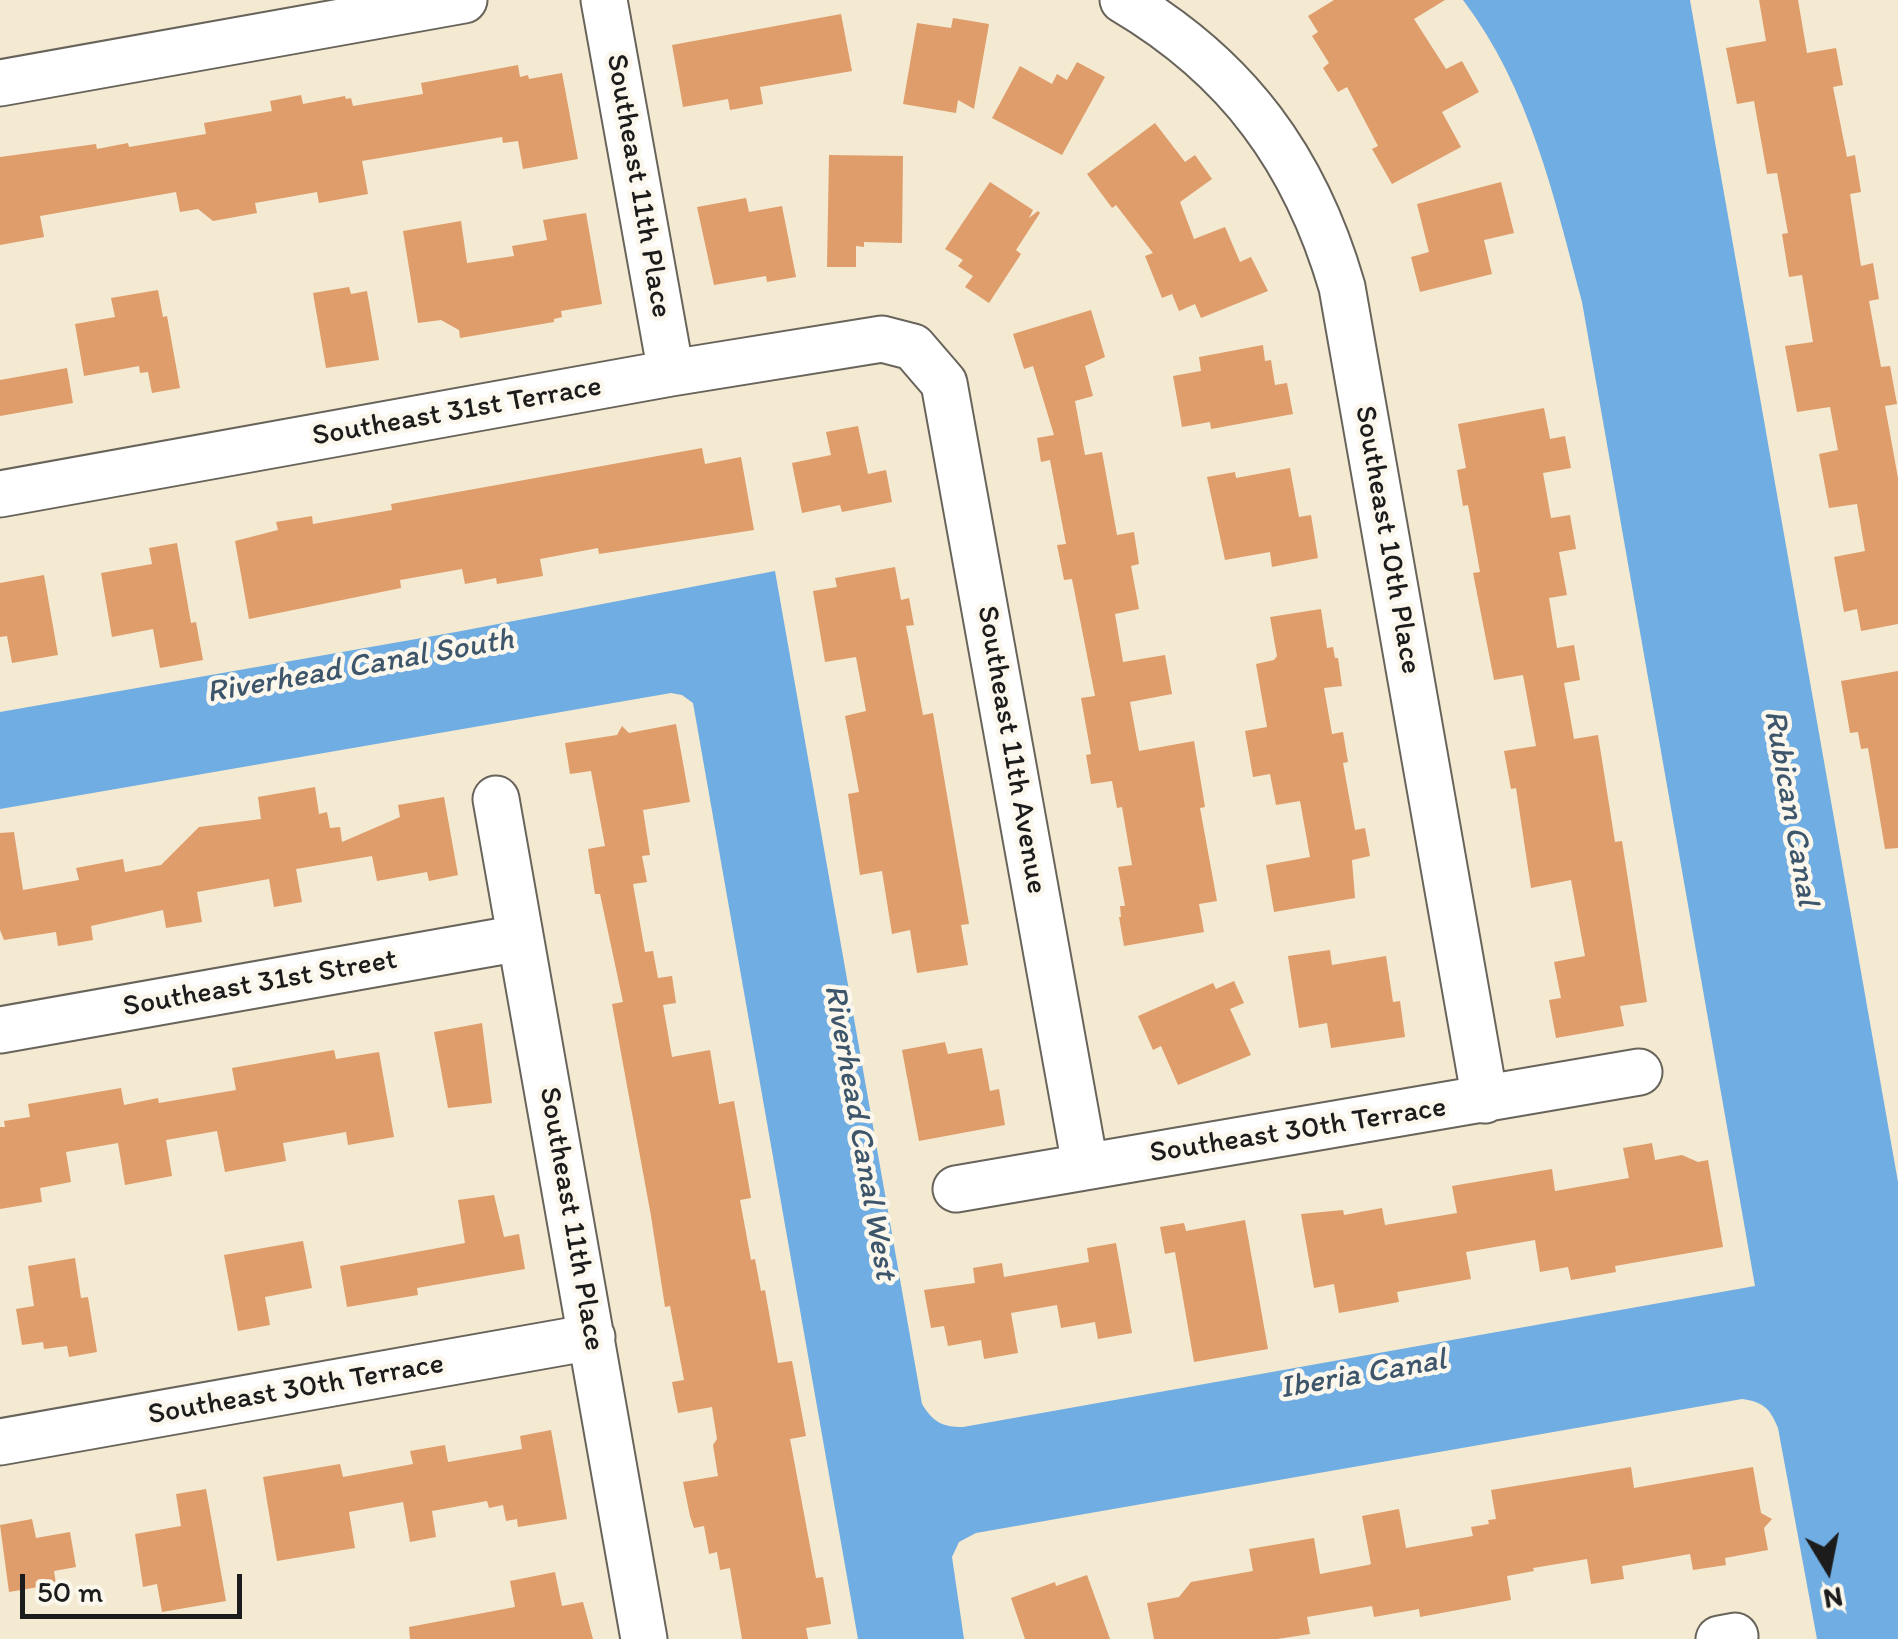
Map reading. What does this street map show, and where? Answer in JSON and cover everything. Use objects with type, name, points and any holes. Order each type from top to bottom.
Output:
[{"type":"street","points":[[0,83],[464,0]]},
{"type":"street","name":"Southeast 11th Place","points":[[604,0],[671,373]]},
{"type":"street","name":"Southeast 10th Place","points":[[1123,0],[1172,33],[1230,82],[1277,140],[1316,208],[1338,274],[1484,1100]]},
{"type":"street","name":"Southeast 31st Terrace","points":[[0,494],[882,338],[913,346]]},
{"type":"street","name":"Southeast 11th Avenue","points":[[913,346],[944,383],[1084,1165]]},
{"type":"street","name":"Southeast 11th Place","points":[[496,799],[644,1639]]},
{"type":"street","name":"Southeast 31st Street","points":[[0,1030],[520,938]]},
{"type":"street","name":"Southeast 30th Terrace","points":[[956,1189],[1640,1072]]},
{"type":"street","name":"Southeast 30th Terrace","points":[[0,1442],[592,1336]]},
{"type":"water","points":[[1463,0],[1690,0],[1898,1182],[1898,1639],[1817,1639],[1778,1428],[1765,1407],[1742,1399],[976,1533],[959,1542],[952,1557],[964,1639],[858,1639],[693,703],[671,693],[0,809],[0,712],[775,571],[922,1404],[934,1419],[944,1424],[963,1427],[1755,1286],[1582,302],[1550,184],[1523,107],[1486,34]]},
{"type":"building","points":[[1334,0],[1445,0],[1414,19],[1446,69],[1462,61],[1479,92],[1442,112],[1461,147],[1392,184],[1372,149],[1378,146],[1347,87],[1338,92],[1323,68],[1329,63],[1312,36],[1318,32],[1308,16]]},
{"type":"building","points":[[1759,0],[1798,0],[1807,53],[1836,48],[1843,85],[1833,87],[1847,157],[1855,155],[1861,192],[1850,194],[1861,266],[1873,263],[1879,299],[1869,301],[1881,367],[1890,366],[1897,404],[1885,406],[1898,478],[1898,624],[1861,631],[1857,609],[1844,612],[1834,557],[1865,551],[1857,504],[1829,508],[1819,454],[1838,450],[1830,407],[1797,412],[1785,346],[1813,342],[1802,275],[1789,277],[1782,234],[1788,233],[1777,173],[1767,174],[1754,101],[1737,104],[1726,48],[1766,41]]},
{"type":"building","points":[[841,14],[852,71],[760,87],[763,104],[730,110],[728,99],[683,107],[672,45]]},
{"type":"building","points":[[953,18],[989,24],[974,109],[958,100],[956,113],[903,104],[917,23],[951,28]]},
{"type":"building","points":[[1077,62],[1105,77],[1062,155],[992,118],[1020,66],[1052,84],[1057,74],[1067,80]]},
{"type":"building","points":[[518,65],[520,77],[528,75],[529,79],[562,73],[578,159],[523,169],[518,141],[503,143],[502,137],[362,161],[368,194],[319,203],[317,192],[255,203],[257,213],[213,221],[198,209],[180,212],[176,192],[40,216],[44,237],[0,245],[0,157],[96,144],[97,149],[128,143],[129,147],[206,134],[204,123],[272,111],[270,101],[301,95],[303,104],[345,96],[351,98],[353,106],[423,94],[421,83]]},
{"type":"building","points":[[1155,123],[1185,162],[1195,155],[1212,179],[1180,202],[1194,239],[1225,227],[1240,262],[1251,257],[1268,291],[1201,318],[1195,304],[1179,311],[1172,294],[1162,298],[1145,256],[1153,253],[1087,174]]},
{"type":"building","points":[[829,155],[903,156],[902,243],[864,242],[864,247],[856,246],[856,267],[827,267]]},
{"type":"building","points":[[990,182],[1033,210],[1029,218],[1040,213],[1016,250],[1021,254],[989,303],[965,287],[973,276],[958,266],[963,260],[945,249]]},
{"type":"building","points":[[1501,182],[1514,233],[1484,240],[1492,274],[1420,292],[1411,257],[1429,252],[1417,204]]},
{"type":"building","points":[[746,198],[749,212],[782,206],[796,277],[767,282],[766,276],[714,285],[697,207]]},
{"type":"building","points":[[586,213],[602,304],[561,311],[562,317],[554,322],[460,338],[459,330],[441,320],[418,323],[403,231],[461,221],[467,263],[514,256],[512,246],[547,240],[543,220]]},
{"type":"building","points":[[349,287],[351,294],[367,291],[379,360],[326,368],[313,293]]},
{"type":"building","points":[[158,290],[163,317],[167,316],[180,388],[152,393],[148,372],[140,373],[139,366],[84,376],[75,324],[115,317],[111,298]]},
{"type":"building","points":[[1091,310],[1105,357],[1085,366],[1093,396],[1075,401],[1085,455],[1102,452],[1117,535],[1134,532],[1139,564],[1131,566],[1139,609],[1115,614],[1123,662],[1165,655],[1172,694],[1130,702],[1139,751],[1194,741],[1205,807],[1200,808],[1217,901],[1199,904],[1204,932],[1124,946],[1119,917],[1120,906],[1125,906],[1118,867],[1132,865],[1122,807],[1117,808],[1112,781],[1091,784],[1086,755],[1091,754],[1081,698],[1095,696],[1072,579],[1064,580],[1057,545],[1066,544],[1050,460],[1041,462],[1037,438],[1054,435],[1033,366],[1024,369],[1013,334]]},
{"type":"building","points":[[1263,345],[1265,361],[1271,360],[1275,385],[1287,383],[1293,414],[1211,429],[1210,422],[1182,427],[1173,376],[1201,371],[1199,357]]},
{"type":"building","points":[[67,368],[73,403],[0,416],[0,380]]},
{"type":"building","points":[[1544,408],[1550,439],[1565,436],[1571,468],[1543,473],[1551,518],[1570,515],[1576,549],[1559,552],[1567,595],[1549,598],[1557,648],[1574,645],[1580,680],[1564,683],[1574,739],[1598,735],[1615,842],[1622,841],[1647,1002],[1620,1006],[1624,1026],[1556,1038],[1549,1000],[1561,998],[1554,962],[1585,956],[1571,880],[1531,888],[1516,788],[1511,789],[1504,751],[1536,746],[1523,675],[1494,680],[1473,573],[1480,572],[1468,505],[1463,506],[1457,470],[1466,468],[1458,424]]},
{"type":"building","points":[[858,426],[868,474],[886,470],[892,502],[842,512],[840,505],[802,513],[792,463],[831,455],[826,432]]},
{"type":"building","points":[[702,448],[705,464],[741,457],[754,530],[599,554],[598,548],[540,559],[543,576],[497,584],[496,578],[465,584],[462,569],[400,580],[401,588],[249,619],[235,541],[278,530],[276,522],[312,516],[313,524],[392,510],[391,504]]},
{"type":"building","points":[[1290,468],[1299,517],[1311,515],[1318,558],[1272,567],[1270,552],[1225,560],[1207,477],[1235,472],[1236,478]]},
{"type":"building","points":[[177,543],[191,623],[196,622],[203,660],[160,668],[153,629],[112,637],[101,573],[152,564],[149,548]]},
{"type":"building","points":[[895,567],[901,600],[909,598],[914,625],[906,626],[923,715],[933,713],[969,924],[961,925],[968,965],[917,973],[910,930],[892,934],[882,871],[860,875],[848,794],[859,792],[845,716],[866,711],[856,657],[825,662],[813,591],[837,587],[835,578]]},
{"type":"building","points":[[44,575],[58,655],[12,663],[7,636],[0,637],[0,583]]},
{"type":"building","points":[[1321,609],[1327,648],[1333,647],[1338,658],[1342,686],[1324,688],[1332,734],[1343,732],[1348,762],[1343,763],[1355,830],[1365,828],[1370,856],[1352,860],[1355,898],[1274,912],[1266,865],[1310,857],[1300,801],[1276,805],[1270,774],[1253,777],[1245,731],[1267,727],[1256,664],[1277,656],[1270,617]]},
{"type":"building","points":[[1898,671],[1898,848],[1885,849],[1868,748],[1861,749],[1858,732],[1850,733],[1841,681]]},
{"type":"building","points":[[676,724],[690,802],[643,810],[650,855],[642,856],[647,882],[633,884],[645,952],[653,951],[658,978],[672,976],[676,1003],[663,1005],[672,1057],[710,1050],[719,1104],[734,1101],[751,1198],[740,1200],[751,1260],[755,1259],[761,1291],[765,1290],[778,1363],[792,1361],[806,1436],[790,1439],[816,1578],[823,1577],[831,1624],[806,1628],[808,1639],[742,1639],[730,1568],[720,1570],[717,1552],[709,1554],[704,1526],[694,1528],[690,1516],[683,1482],[718,1476],[712,1407],[678,1413],[672,1382],[684,1380],[670,1306],[665,1307],[612,1004],[623,1002],[600,894],[595,894],[588,849],[605,846],[591,771],[570,774],[565,743],[617,735],[622,726],[629,733]]},
{"type":"building","points":[[315,787],[319,814],[327,812],[330,828],[340,827],[342,842],[400,817],[398,805],[444,797],[458,875],[429,881],[427,872],[377,881],[372,856],[296,869],[302,902],[274,907],[269,879],[197,892],[202,922],[166,928],[163,910],[91,926],[93,940],[58,946],[56,932],[4,940],[0,930],[0,833],[14,832],[23,890],[79,880],[76,868],[123,859],[125,872],[161,865],[199,827],[261,819],[258,797]]},
{"type":"building","points":[[1330,950],[1332,965],[1386,956],[1393,1002],[1400,1001],[1405,1037],[1331,1048],[1327,1023],[1299,1028],[1288,956]]},
{"type":"building","points":[[1234,981],[1244,1003],[1230,1009],[1251,1055],[1178,1085],[1161,1046],[1153,1050],[1138,1016],[1213,983],[1216,989]]},
{"type":"building","points":[[482,1023],[492,1103],[448,1108],[434,1032]]},
{"type":"building","points":[[945,1042],[948,1054],[982,1048],[990,1091],[999,1089],[1005,1125],[919,1141],[902,1050]]},
{"type":"building","points":[[334,1050],[336,1059],[379,1052],[394,1137],[348,1145],[346,1132],[283,1143],[286,1161],[225,1172],[217,1131],[166,1140],[172,1176],[125,1185],[118,1143],[66,1152],[71,1182],[40,1188],[42,1202],[0,1209],[0,1127],[5,1127],[4,1121],[30,1117],[28,1104],[121,1088],[124,1105],[236,1090],[232,1068]]},
{"type":"building","points":[[1652,1143],[1655,1160],[1682,1155],[1698,1162],[1708,1160],[1723,1247],[1615,1266],[1616,1272],[1571,1280],[1568,1267],[1540,1272],[1535,1240],[1466,1252],[1471,1279],[1397,1292],[1399,1302],[1339,1313],[1334,1284],[1314,1288],[1301,1214],[1343,1210],[1344,1215],[1382,1208],[1385,1225],[1457,1213],[1452,1186],[1552,1169],[1555,1191],[1629,1178],[1623,1148]]},
{"type":"building","points":[[494,1195],[504,1237],[519,1234],[525,1269],[417,1288],[418,1295],[347,1307],[340,1266],[465,1243],[458,1200]]},
{"type":"building","points":[[1245,1220],[1268,1349],[1194,1362],[1175,1252],[1165,1254],[1160,1227],[1184,1223],[1186,1231]]},
{"type":"building","points":[[303,1241],[312,1288],[265,1297],[270,1325],[238,1331],[224,1255]]},
{"type":"building","points":[[1116,1243],[1132,1333],[1098,1339],[1095,1322],[1061,1328],[1057,1305],[1011,1313],[1018,1353],[984,1359],[981,1340],[948,1346],[944,1326],[931,1328],[924,1290],[975,1283],[973,1268],[1002,1263],[1004,1277],[1089,1262],[1087,1248]]},
{"type":"building","points":[[75,1258],[81,1298],[88,1297],[97,1352],[69,1357],[67,1346],[44,1349],[43,1342],[22,1345],[16,1309],[34,1306],[28,1266]]},
{"type":"building","points":[[551,1430],[567,1519],[518,1527],[517,1519],[506,1521],[503,1505],[489,1508],[487,1501],[432,1511],[436,1537],[410,1542],[403,1502],[349,1512],[355,1548],[277,1561],[263,1477],[340,1464],[343,1477],[413,1464],[410,1451],[445,1445],[448,1462],[522,1449],[520,1436]]},
{"type":"building","points":[[1631,1467],[1634,1488],[1753,1467],[1761,1513],[1772,1519],[1764,1528],[1768,1550],[1725,1558],[1726,1565],[1693,1570],[1690,1554],[1622,1566],[1624,1579],[1591,1584],[1587,1559],[1533,1568],[1534,1571],[1507,1576],[1511,1600],[1420,1617],[1419,1609],[1374,1617],[1372,1606],[1307,1617],[1310,1634],[1277,1639],[1154,1639],[1147,1603],[1179,1597],[1191,1582],[1253,1571],[1249,1549],[1314,1538],[1320,1574],[1368,1565],[1371,1564],[1362,1516],[1399,1509],[1406,1548],[1473,1536],[1471,1527],[1496,1519],[1491,1490]]},
{"type":"building","points":[[206,1489],[226,1601],[162,1612],[157,1584],[143,1587],[135,1534],[181,1526],[176,1494]]},
{"type":"building","points":[[32,1519],[36,1538],[70,1532],[76,1567],[54,1571],[56,1584],[9,1592],[0,1525]]},
{"type":"building","points":[[555,1572],[562,1606],[583,1602],[593,1639],[410,1639],[409,1627],[515,1607],[510,1581]]},
{"type":"building","points":[[1087,1575],[1110,1639],[1025,1639],[1011,1598]]},
{"type":"water label","name":"Riverhead Canal South","points":[[360,667]]},
{"type":"water label","name":"Rubican Canal","points":[[1790,808]]},
{"type":"water label","name":"Riverhead Canal West","points":[[859,1132]]},
{"type":"water label","name":"Iberia Canal","points":[[1363,1375]]}]
